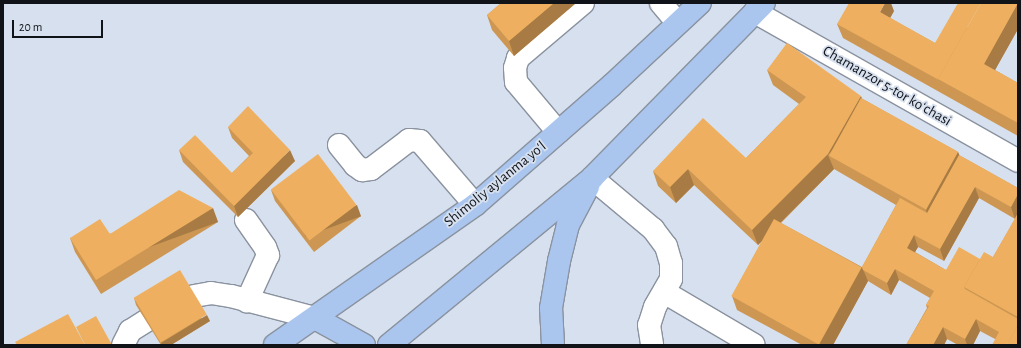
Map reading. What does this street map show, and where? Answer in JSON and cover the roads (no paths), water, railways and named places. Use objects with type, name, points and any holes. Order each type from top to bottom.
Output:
[{"type":"main road","name":"Shimoliy aylanma yoʻl","points":[[275,345],[475,205],[700,3]]},
{"type":"main road","points":[[389,345],[592,178],[759,7]]},
{"type":"main road","points":[[552,345],[551,308],[559,261],[568,225],[592,178]]},
{"type":"main road","points":[[315,318],[364,345]]},
{"type":"street","points":[[558,132],[516,82],[515,68],[518,58],[583,3]]},
{"type":"street","points":[[661,3],[678,23]]},
{"type":"street","name":"Chamanzor 5-tor koʻchasi","points":[[759,7],[1018,161]]},
{"type":"street","points":[[339,145],[355,165],[362,170],[371,169],[409,140],[420,141],[475,205]]},
{"type":"street","points":[[592,178],[653,229],[666,246],[671,263],[672,279],[664,292],[649,325],[652,345]]},
{"type":"street","points":[[246,220],[265,247],[268,255],[247,301]]},
{"type":"street","points":[[664,292],[754,345]]},
{"type":"street","points":[[194,296],[211,293],[315,318]]},
{"type":"street","points":[[124,345],[130,331],[146,321]]}]
